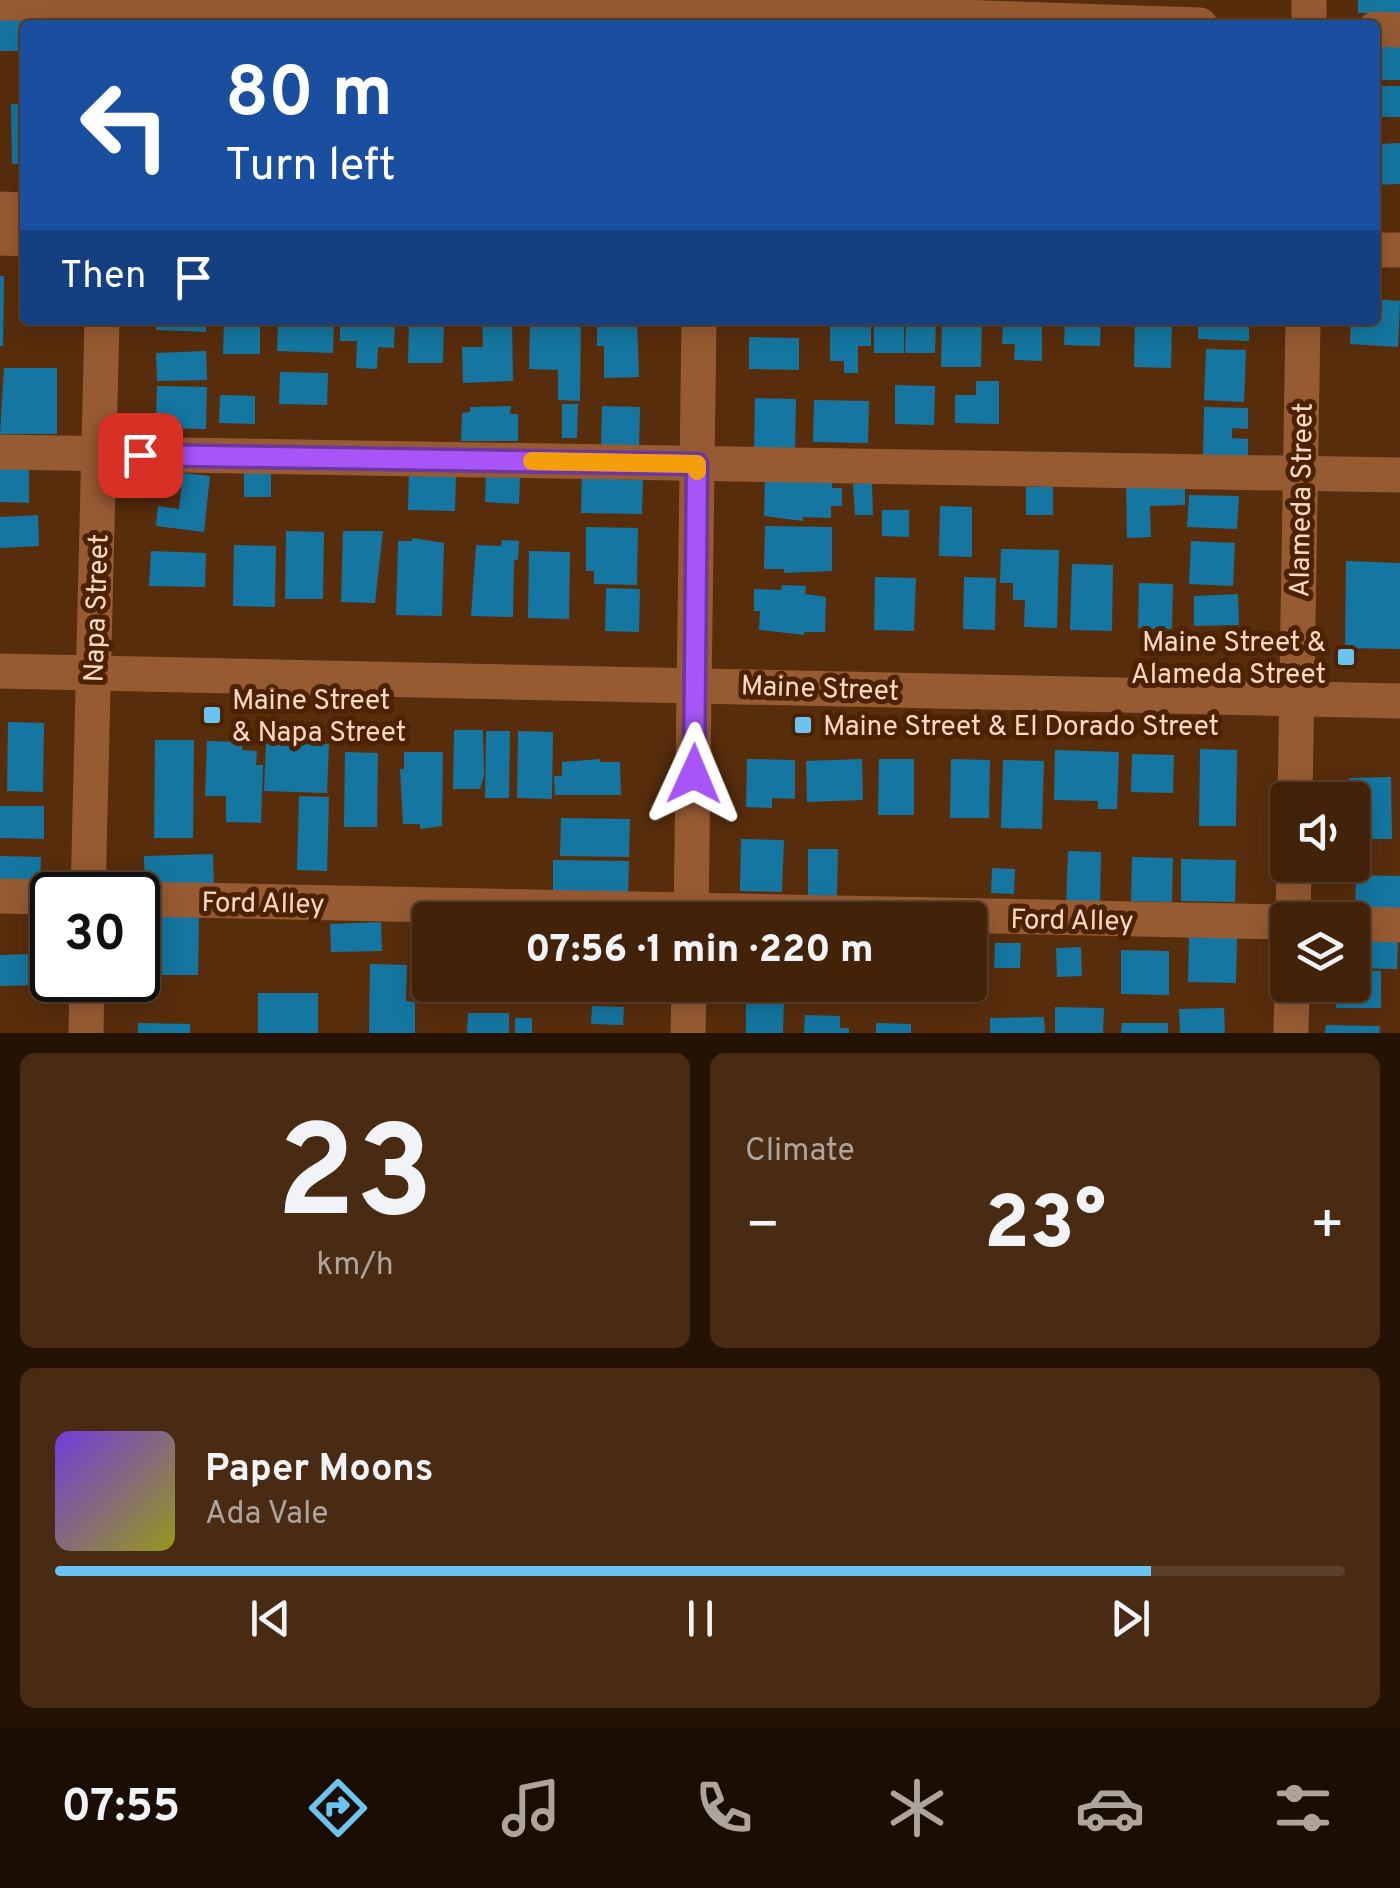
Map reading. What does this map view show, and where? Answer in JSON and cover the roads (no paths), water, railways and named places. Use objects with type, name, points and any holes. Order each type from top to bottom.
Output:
[{"type":"street","points":[[0,3],[108,10],[708,11],[1024,20]]},
{"type":"street","name":"Napa Street","points":[[88,872],[102,325]]},
{"type":"street","points":[[691,902],[699,325]]},
{"type":"street","name":"Alameda Street","points":[[1296,782],[1304,325]]},
{"type":"street","points":[[0,452],[1400,475]]},
{"type":"street","name":"Maine Street","points":[[0,671],[1400,701]]},
{"type":"street","points":[[0,896],[30,897]]},
{"type":"street","name":"Ford Alley","points":[[160,900],[412,907]]},
{"type":"street","name":"Ford Alley","points":[[987,918],[1270,921]]},
{"type":"street","points":[[1370,924],[1400,924]]},
{"type":"street","points":[[86,1033],[87,1002]]},
{"type":"street","points":[[688,1033],[689,1002]]},
{"type":"street","points":[[1291,1033],[1292,1002]]},
{"type":"place","name":"Maine Street & Alameda Street","points":[[1346,657]]},
{"type":"place","name":"Maine Street & Napa Street","points":[[212,715]]},
{"type":"place","name":"Maine Street & El Dorado Street","points":[[803,725]]}]
